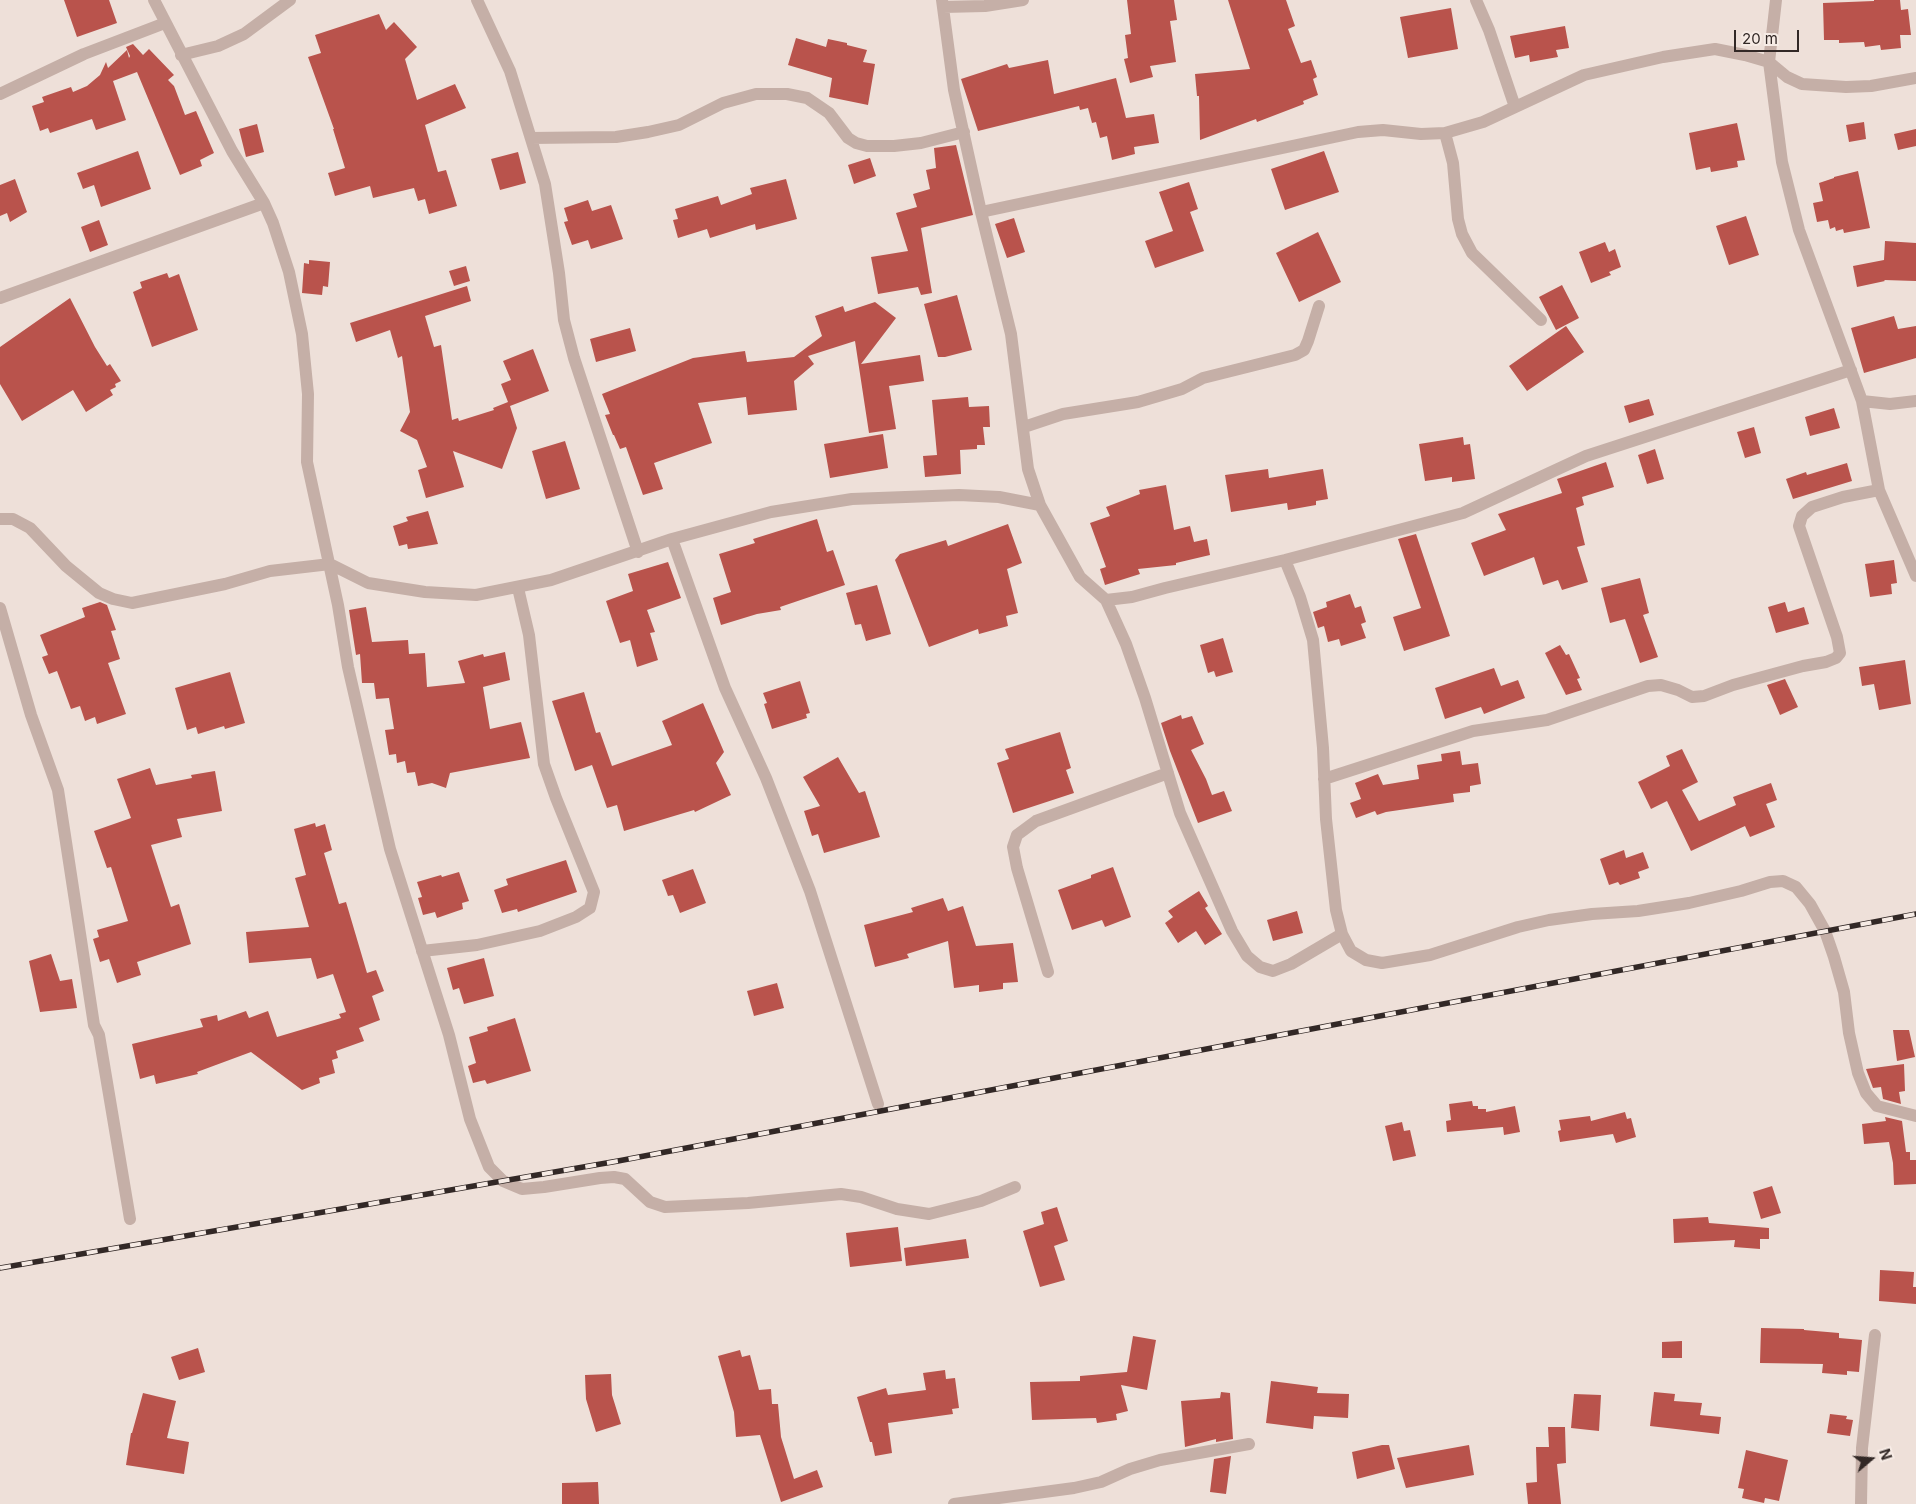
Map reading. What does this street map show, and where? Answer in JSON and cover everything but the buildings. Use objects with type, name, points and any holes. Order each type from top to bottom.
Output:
[{"type":"street","points":[[154,0],[232,151],[264,203],[273,223],[289,272],[302,334],[308,394],[307,462],[330,564],[348,667],[390,849],[449,1034],[470,1119],[489,1167],[503,1181],[522,1189],[614,1177],[625,1179],[650,1202],[665,1207],[748,1203],[841,1194],[861,1197],[897,1210],[929,1214],[980,1201],[1015,1187]]},
{"type":"street","points":[[181,55],[218,46],[244,34],[290,0]]},
{"type":"street","points":[[477,0],[510,72],[531,138],[544,184],[559,273],[564,320],[574,358],[638,552]]},
{"type":"street","points":[[1023,0],[985,6],[943,3],[954,90],[1011,334],[1028,469],[1040,505],[1080,577],[1106,600],[1129,653],[1180,813],[1232,931],[1247,956],[1260,968],[1273,970],[1291,964],[1342,934]]},
{"type":"street","points":[[1476,0],[1489,30],[1515,107]]},
{"type":"street","points":[[1776,0],[1769,62],[1782,162],[1799,230],[1862,401],[1879,490],[1916,576]]},
{"type":"street","points":[[0,94],[84,54],[165,23]]},
{"type":"street","points":[[981,212],[1358,132],[1383,130],[1422,134],[1445,133],[1483,122],[1584,75],[1663,57],[1715,49],[1769,62],[1787,77],[1802,84],[1846,87],[1871,86],[1916,78]]},
{"type":"street","points":[[531,138],[616,138],[648,132],[679,125],[723,103],[756,94],[787,94],[807,98],[829,113],[848,138],[856,143],[868,146],[921,143],[964,132]]},
{"type":"street","points":[[1445,133],[1453,164],[1458,219],[1462,234],[1472,253],[1541,320]]},
{"type":"street","points":[[0,298],[264,203]]},
{"type":"street","points":[[1024,427],[1064,414],[1138,402],[1182,389],[1210,376],[1295,356],[1304,350],[1319,306]]},
{"type":"street","points":[[1106,600],[1132,597],[1285,560],[1462,513],[1586,456],[1851,370]]},
{"type":"street","points":[[1862,401],[1890,404],[1916,401]]},
{"type":"street","points":[[1324,779],[1473,731],[1547,720],[1648,686],[1661,685],[1692,697],[1704,696],[1732,685],[1836,658],[1840,653],[1837,637],[1799,526],[1802,516],[1812,507],[1843,497],[1879,490]]},
{"type":"street","points":[[0,519],[13,519],[30,528],[66,566],[99,593],[112,599],[132,603],[225,584],[270,571],[330,564],[368,583],[424,592],[476,594],[518,588],[551,580],[672,540],[771,512],[852,499],[959,495],[999,497],[1040,505]]},
{"type":"street","points":[[672,540],[724,688],[766,778],[810,891],[878,1104]]},
{"type":"street","points":[[1285,560],[1300,597],[1313,640],[1326,819],[1336,910],[1342,934],[1351,950],[1366,960],[1382,963],[1430,955],[1518,927],[1549,920],[1592,914],[1638,911],[1689,903],[1770,882],[1783,882],[1796,888],[1810,904],[1824,931],[1844,992],[1849,1033],[1858,1073],[1866,1093],[1877,1106],[1916,1116]]},
{"type":"street","points":[[422,951],[477,945],[540,931],[576,917],[590,908],[594,892],[544,764],[529,635],[518,588]]},
{"type":"street","points":[[0,608],[31,714],[58,790],[94,1025],[99,1035],[130,1219]]},
{"type":"street","points":[[1048,972],[1017,868],[1013,847],[1017,835],[1036,821],[1168,772]]},
{"type":"street","points":[[1861,1504],[1862,1448],[1875,1335]]},
{"type":"street","points":[[954,1504],[1074,1488],[1101,1482],[1130,1469],[1160,1460],[1249,1444]]},
{"type":"railway","points":[[0,1268],[618,1161],[1916,914]]}]
